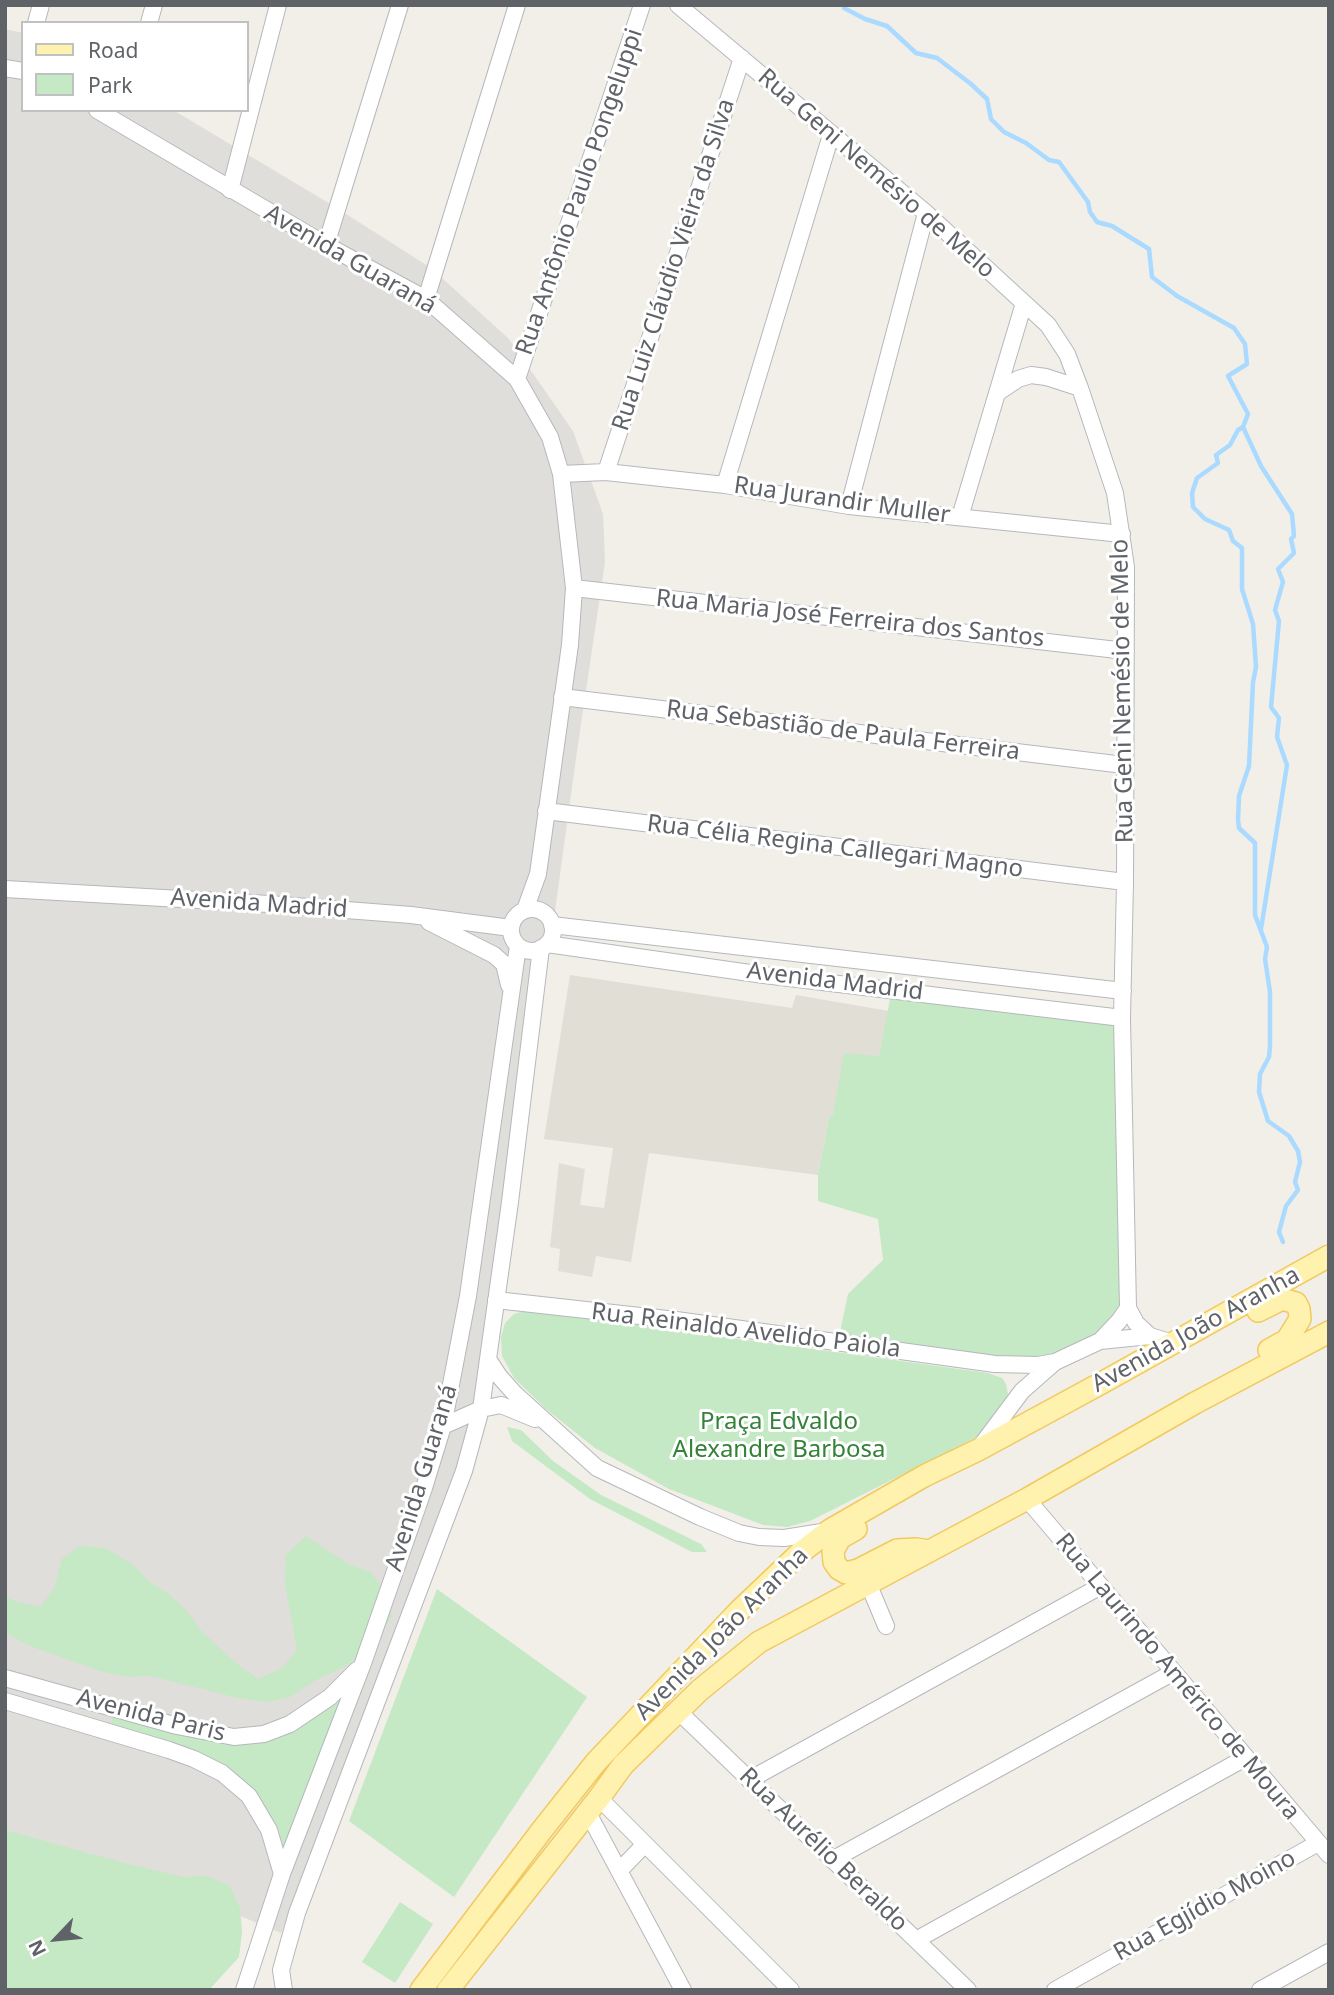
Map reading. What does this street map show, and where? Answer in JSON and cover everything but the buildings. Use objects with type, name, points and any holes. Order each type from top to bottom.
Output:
[{"type":"main road","name":"Avenida João Aranha","points":[[421,1990],[541,1830],[603,1754],[760,1590],[800,1553],[830,1530],[924,1476],[978,1450],[1329,1256]]},
{"type":"main road","points":[[1195,1404],[1206,1385],[1287,1340],[1300,1319],[1296,1303],[1282,1299],[1235,1321],[1215,1321]]},
{"type":"main road","name":"Avenida João Aranha","points":[[448,1990],[594,1806],[623,1765],[722,1670],[759,1642],[930,1552],[1329,1332]]},
{"type":"main road","points":[[924,1476],[921,1488],[915,1495],[840,1538],[833,1550],[834,1562],[846,1573],[858,1570],[897,1550],[916,1549],[930,1552]]},
{"type":"street","points":[[230,190],[278,5]]},
{"type":"street","points":[[326,245],[400,5]]},
{"type":"street","points":[[426,299],[517,5]]},
{"type":"street","name":"Rua Antônio Paulo Pongeluppi","points":[[517,379],[642,5]]},
{"type":"street","name":"Rua Geni Nemésio de Melo","points":[[678,5],[926,213],[1048,325],[1059,339],[1080,388],[1115,494],[1126,567],[1122,1018],[1128,1308]]},
{"type":"street","name":"Rua Luiz Cláudio Vieira da Silva","points":[[606,472],[742,58]]},
{"type":"street","name":"Avenida Guaraná","points":[[120,116],[230,190],[426,299],[517,379],[550,437],[561,474],[574,588],[537,874],[525,910]]},
{"type":"street","points":[[725,485],[831,135]]},
{"type":"street","points":[[849,506],[926,213]]},
{"type":"street","points":[[960,517],[1024,303]]},
{"type":"street","points":[[997,393],[1018,379],[1031,375],[1080,388]]},
{"type":"street","name":"Rua Jurandir Muller","points":[[561,474],[606,472],[725,485],[849,506],[1122,534]]},
{"type":"street","name":"Rua Maria José Ferreira dos Santos","points":[[574,588],[1126,650]]},
{"type":"street","name":"Rua Sebastião de Paula Ferreira","points":[[562,696],[1124,765]]},
{"type":"street","name":"Rua Célia Regina Callegari Magno","points":[[546,811],[1125,882]]},
{"type":"street","name":"Avenida Guaraná","points":[[537,874],[550,921]]},
{"type":"street","name":"Avenida Madrid","points":[[5,889],[411,915],[511,928]]},
{"type":"street","points":[[534,909],[550,921],[552,935],[544,946],[529,951],[514,941],[511,928],[518,914],[525,910],[534,909]]},
{"type":"street","points":[[411,915],[445,929],[494,955],[504,964],[508,979],[509,1015]]},
{"type":"street","name":"Avenida Madrid","points":[[550,921],[1123,991]]},
{"type":"street","name":"Avenida Guaraná","points":[[244,1990],[282,1874],[362,1666],[443,1426],[468,1296],[518,946]]},
{"type":"street","name":"Avenida Guaraná","points":[[284,1990],[281,1970],[297,1913],[464,1471],[481,1409],[544,946]]},
{"type":"street","name":"Avenida Madrid","points":[[544,946],[764,975],[1027,1004],[1122,1018]]},
{"type":"street","name":"Rua Reinaldo Avelido Paiola","points":[[496,1300],[676,1320],[995,1364],[1038,1365],[1055,1362]]},
{"type":"street","points":[[1100,1341],[1128,1308],[1136,1323],[1150,1336]]},
{"type":"street","points":[[978,1450],[1022,1391],[1055,1362],[1100,1341],[1150,1336],[1173,1343]]},
{"type":"street","points":[[488,1359],[515,1394],[597,1468],[699,1517],[739,1533],[784,1538],[830,1530]]},
{"type":"street","points":[[995,1364],[1009,1374],[1022,1391]]},
{"type":"street","points":[[443,1426],[481,1409],[501,1405],[547,1424]]},
{"type":"street","name":"Rua Laurindo Américo de Moura","points":[[1027,1499],[1324,1849]]},
{"type":"street","points":[[868,1583],[886,1626]]},
{"type":"street","points":[[748,1780],[1099,1587]]},
{"type":"street","name":"Avenida Paris","points":[[5,1678],[177,1726],[234,1737],[264,1734],[290,1724],[330,1697],[362,1666]]},
{"type":"street","points":[[832,1860],[1172,1673]]},
{"type":"street","name":"Avenida Paris","points":[[5,1701],[169,1750],[222,1773],[249,1796],[269,1830],[282,1874]]},
{"type":"street","name":"Rua Aurélio Beraldo","points":[[678,1711],[968,1990]]},
{"type":"street","points":[[916,1940],[1245,1758]]},
{"type":"street","points":[[594,1806],[645,1844],[791,1990]]},
{"type":"street","points":[[594,1806],[620,1870],[683,1990]]},
{"type":"street","points":[[620,1870],[645,1844]]},
{"type":"street","name":"Rua Egjídio Moino","points":[[1055,1990],[1324,1849]]},
{"type":"street","points":[[1260,1990],[1329,1952]]},
{"type":"shaded area","points":[[5,29],[21,33],[21,112],[176,112],[431,268],[509,339],[573,431],[603,514],[605,562],[494,1359],[476,1433],[281,1933],[89,1853],[5,1838]]},
{"type":"shaded area","points":[[570,975],[792,1008],[796,995],[889,1011],[879,1056],[843,1073],[833,1114],[829,1118],[818,1175],[649,1153],[631,1262],[596,1256],[592,1277],[558,1271],[560,1249],[550,1247],[559,1163],[585,1169],[580,1205],[604,1208],[613,1148],[544,1139]]},
{"type":"green space","points":[[892,989],[1122,1018],[1128,1308],[1100,1341],[1055,1362],[838,1342],[848,1294],[883,1260],[878,1219],[818,1201],[818,1175],[844,1053],[879,1056]]},
{"type":"green space","name":"Praça Edvaldo Alexandre Barbosa","points":[[529,1310],[988,1373],[1002,1378],[1008,1394],[1005,1405],[979,1436],[810,1521],[787,1527],[763,1525],[669,1489],[595,1448],[546,1409],[514,1378],[502,1356],[501,1337],[505,1323],[514,1314]]},
{"type":"green space","points":[[507,1427],[521,1430],[553,1461],[601,1495],[701,1544],[707,1552],[692,1552],[590,1499],[512,1441]]},
{"type":"green space","points":[[306,1536],[348,1564],[371,1572],[386,1594],[392,1616],[362,1654],[290,1697],[269,1702],[238,1698],[151,1676],[127,1677],[100,1671],[30,1646],[5,1633],[5,1595],[14,1601],[41,1607],[55,1586],[62,1559],[80,1546],[105,1548],[132,1564],[149,1581],[170,1595],[187,1611],[202,1632],[258,1679],[282,1668],[297,1650],[285,1584],[286,1555]]},
{"type":"green space","points":[[437,1589],[587,1697],[454,1897],[349,1821]]},
{"type":"green space","points":[[344,1694],[284,1849],[277,1826],[255,1791],[229,1767],[195,1752],[111,1725],[116,1714],[235,1742]]},
{"type":"green space","points":[[5,1830],[128,1864],[183,1877],[206,1876],[229,1885],[240,1908],[242,1932],[239,1957],[209,1990],[5,1990]]},
{"type":"green space","points":[[400,1902],[433,1924],[395,1983],[362,1962]]},
{"type":"waterway","points":[[845,5],[844,8],[865,19],[887,26],[916,53],[937,58],[971,84],[987,99],[991,119],[1004,132],[1026,143],[1049,160],[1059,162],[1088,202],[1090,212],[1097,222],[1112,226],[1149,249],[1152,277],[1177,296],[1234,328],[1245,344],[1247,364],[1228,376],[1248,414],[1243,427],[1238,430],[1230,445],[1216,455],[1218,463],[1197,478],[1192,493],[1193,507],[1205,519],[1229,530],[1233,541],[1242,548],[1242,589],[1253,624],[1256,667],[1249,766],[1239,796],[1238,820],[1239,828],[1255,843],[1255,915],[1267,947],[1265,959],[1270,992],[1270,1046],[1269,1057],[1260,1074],[1259,1092],[1268,1121],[1289,1136],[1298,1151],[1300,1162],[1295,1182],[1298,1190],[1286,1206],[1279,1232],[1283,1242]]},
{"type":"waterway","points":[[1243,427],[1261,466],[1292,514],[1294,536],[1291,539],[1294,553],[1278,569],[1283,582],[1275,610],[1279,621],[1271,707],[1279,718],[1277,737],[1287,765],[1261,929]]}]
